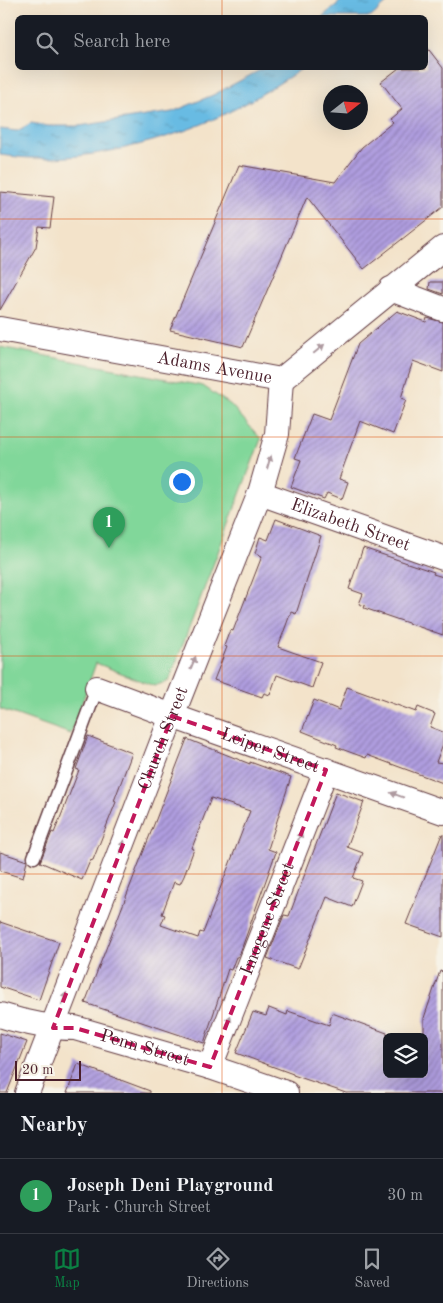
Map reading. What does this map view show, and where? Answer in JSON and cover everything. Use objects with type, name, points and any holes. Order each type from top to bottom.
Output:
[{"type":"street","name":"Adams Avenue","points":[[0,329],[281,380],[443,248]]},
{"type":"street","points":[[391,289],[443,309]]},
{"type":"street","name":"Church Street","points":[[27,1093],[260,493],[277,434],[281,380]]},
{"type":"street","name":"Elizabeth Street","points":[[260,493],[443,558]]},
{"type":"street","name":"Leiper Street","points":[[98,688],[443,812]]},
{"type":"street","name":"Imogene Street","points":[[210,1068],[326,770]]},
{"type":"street","name":"Penn Street","points":[[0,1015],[25,1023],[53,1028],[75,1028],[210,1068],[286,1093]]},
{"type":"lane","points":[[34,857],[98,688]]},
{"type":"highlighted area","points":[[172,716],[326,770],[210,1067],[75,1028],[53,1028]]},
{"type":"green space","points":[[0,347],[203,386],[231,405],[261,439],[169,681],[154,686],[96,663],[71,734],[0,709]]},
{"type":"water","points":[[342,0],[390,0],[373,15],[324,15]]},
{"type":"water","points":[[260,70],[300,70],[213,120],[163,138],[111,151],[58,158],[0,155],[0,129],[17,131],[31,123],[48,126],[79,126],[172,112],[213,95]]},
{"type":"building","points":[[428,49],[443,68],[443,207],[364,269],[307,197],[243,347],[170,330],[239,165],[335,182],[362,147],[393,122],[390,119],[402,109],[381,82],[396,70],[428,70]]},
{"type":"building","points":[[0,192],[54,197],[50,228],[39,227],[36,247],[0,310]]},
{"type":"building","points":[[430,282],[443,282],[443,294],[429,289]]},
{"type":"building","points":[[397,311],[426,322],[427,318],[443,322],[443,372],[413,361],[401,398],[406,400],[393,434],[360,421],[339,479],[348,482],[342,499],[327,493],[324,499],[291,487],[301,460],[295,458],[312,414],[329,420],[358,344]]},
{"type":"building","points":[[276,519],[321,536],[296,614],[291,612],[278,647],[321,662],[312,688],[277,675],[270,695],[264,693],[262,697],[214,680],[227,647],[224,646],[230,630],[233,631],[262,556],[255,553],[260,537],[268,540]]},
{"type":"building","points":[[363,548],[434,572],[433,574],[443,577],[443,635],[364,608],[365,606],[359,604],[363,594],[349,589]]},
{"type":"building","points":[[347,687],[416,712],[418,707],[435,714],[430,727],[443,732],[443,744],[436,762],[443,763],[443,783],[367,755],[366,758],[336,747],[337,745],[302,731],[314,700],[339,710]]},
{"type":"building","points":[[88,736],[132,753],[114,801],[116,802],[93,860],[90,861],[82,880],[40,862],[52,832],[54,833],[79,770],[76,769]]},
{"type":"building","points":[[187,739],[250,764],[250,762],[291,777],[268,849],[276,852],[240,953],[236,957],[231,970],[228,969],[204,1043],[85,1003]],"holes":[[[211,798],[250,811],[203,933],[200,932],[198,938],[161,925],[165,915],[162,914],[174,882],[180,884],[184,876],[194,849],[192,848]]]},
{"type":"building","points":[[336,792],[364,802],[347,847],[363,853],[353,878],[362,881],[352,907],[327,897],[298,969],[267,958],[284,915],[289,916]]},
{"type":"building","points":[[443,834],[443,937],[406,924]]},
{"type":"building","points":[[0,852],[27,861],[23,878],[0,871]]},
{"type":"building","points":[[0,922],[59,942],[39,1000],[0,987]]},
{"type":"building","points":[[440,971],[443,972],[443,1093],[346,1093],[236,1053],[253,1012],[266,1016],[269,1008],[287,1015],[288,1011],[329,1025],[332,1013],[387,1033],[383,1033],[383,1078],[428,1078],[428,1033],[424,1033],[424,1018]]},
{"type":"building","points":[[0,1033],[27,1042],[7,1093],[0,1093]]},
{"type":"building","points":[[78,1064],[150,1091],[150,1093],[67,1093]]},
{"type":"place","name":"Joseph Deni Playground","points":[[109,548]]}]
